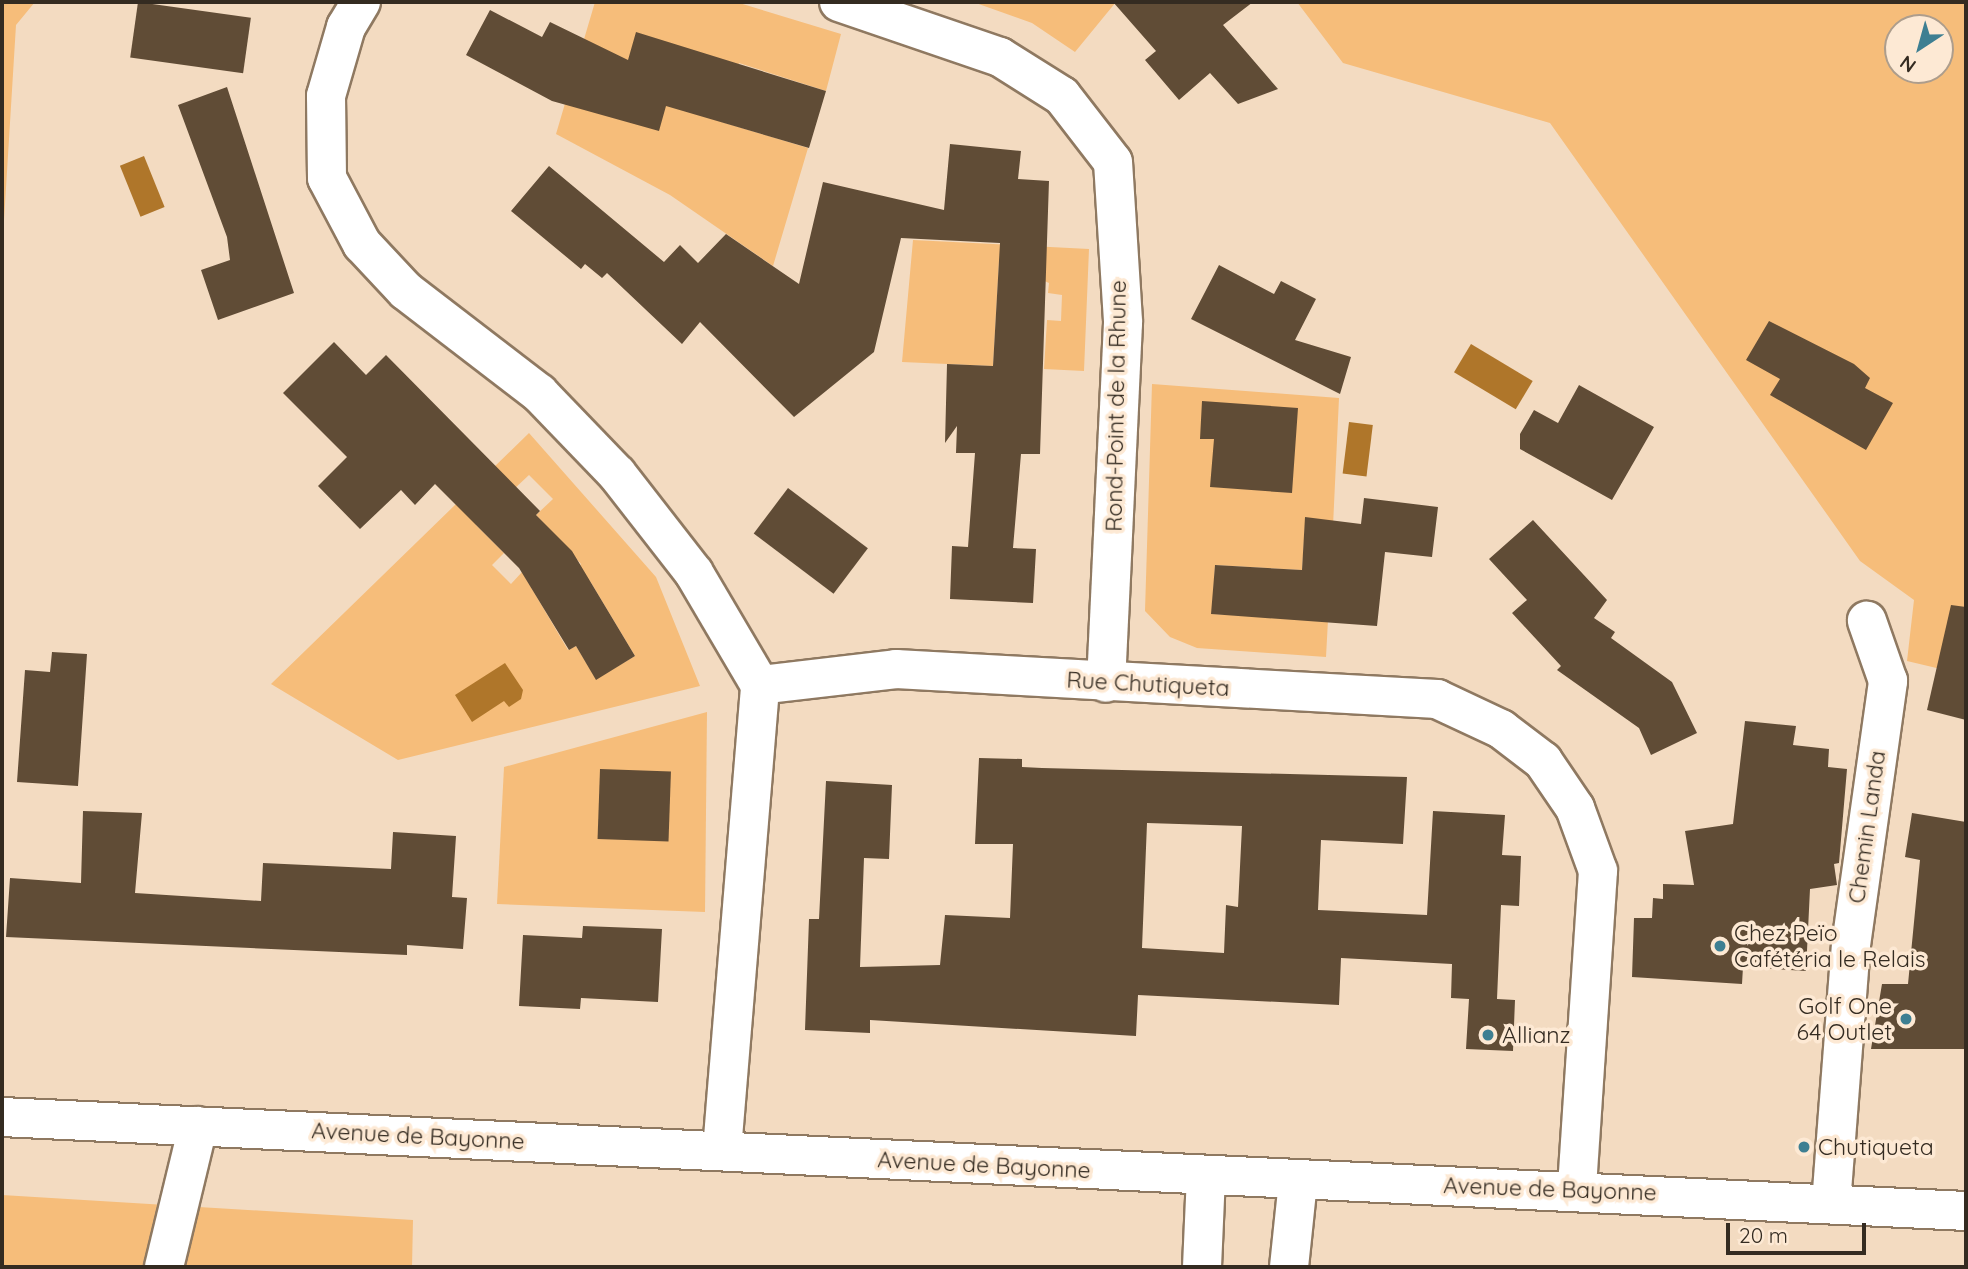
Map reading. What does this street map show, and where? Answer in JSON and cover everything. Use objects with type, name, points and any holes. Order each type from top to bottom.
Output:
[{"type":"street","points":[[361,2],[346,27],[326,96],[327,178],[362,244],[406,290],[538,393],[617,474],[694,573],[760,685],[722,1150]]},
{"type":"street","name":"Rond-Point de la Rhune","points":[[839,2],[1000,57],[1062,96],[1113,162],[1123,323],[1106,683]]},
{"type":"street","name":"Chemin Landa","points":[[1831,1204],[1851,944],[1888,681],[1867,621]]},
{"type":"street","name":"Rue Chutiqueta","points":[[760,685],[896,669],[1106,683],[1437,699],[1500,729],[1543,761],[1575,808],[1598,871],[1577,1189]]},
{"type":"street","name":"Avenue de Bayonne","points":[[2,1117],[722,1150],[1206,1177],[1577,1189],[1966,1211]]},
{"type":"street","points":[[164,1267],[198,1126]]},
{"type":"street","points":[[1202,1267],[1206,1177]]},
{"type":"street","points":[[1289,1267],[1298,1181]]},
{"type":"shaded area","points":[[2,2],[35,2],[16,25],[2,253]]},
{"type":"shaded area","points":[[595,2],[736,2],[841,34],[826,91],[739,63],[722,122],[808,148],[773,266],[670,195],[556,134]]},
{"type":"shaded area","points":[[973,2],[1116,2],[1075,52],[1032,23]]},
{"type":"shaded area","points":[[1297,2],[1966,2],[1966,675],[1907,661],[1914,600],[1860,561],[1550,123],[1343,63]]},
{"type":"shaded area","points":[[144,156],[165,207],[140,217],[120,166]]},
{"type":"shaded area","points":[[913,240],[1089,249],[1084,371],[1044,369],[1047,320],[1061,321],[1062,295],[1048,293],[1049,283],[999,261],[993,366],[902,362]]},
{"type":"shaded area","points":[[1471,344],[1533,381],[1516,409],[1454,372]]},
{"type":"shaded area","points":[[1152,384],[1339,398],[1333,526],[1305,525],[1302,570],[1215,565],[1212,614],[1328,620],[1326,657],[1197,648],[1170,637],[1145,611]]},
{"type":"shaded area","points":[[1349,422],[1373,425],[1366,477],[1343,474]]},
{"type":"shaded area","points":[[529,433],[656,577],[700,686],[398,760],[271,684]],"holes":[[[529,475],[553,499],[536,515],[581,564],[576,571],[590,581],[635,656],[596,679],[576,646],[568,650],[522,572],[511,584],[492,565],[504,553],[476,525]]]},
{"type":"shaded area","points":[[505,663],[523,690],[521,699],[509,707],[504,701],[472,722],[455,695]]},
{"type":"shaded area","points":[[707,712],[705,912],[497,904],[504,767]]},
{"type":"shaded area","points":[[2,1195],[413,1220],[412,1267],[2,1267]]},
{"type":"building","points":[[138,2],[251,18],[243,73],[130,57]]},
{"type":"building","points":[[1113,2],[1253,2],[1223,25],[1278,89],[1238,104],[1210,73],[1179,100],[1145,60],[1156,51]]},
{"type":"building","points":[[490,10],[542,37],[550,22],[628,60],[636,32],[826,91],[809,148],[666,106],[659,131],[552,101],[466,55]]},
{"type":"building","points":[[227,87],[294,293],[218,320],[201,270],[230,260],[227,237],[178,105]]},
{"type":"building","points":[[950,144],[1021,151],[1018,179],[1049,181],[1040,454],[1021,454],[1013,548],[1036,549],[1033,603],[950,599],[952,546],[968,547],[975,453],[956,453],[957,426],[945,443],[947,364],[993,366],[1000,243],[901,238],[874,352],[794,417],[700,322],[682,344],[607,273],[602,278],[585,264],[581,269],[511,211],[549,166],[664,262],[680,245],[698,263],[726,234],[799,284],[823,182],[944,210]]},
{"type":"building","points":[[1219,265],[1274,294],[1281,281],[1316,299],[1295,340],[1351,357],[1340,394],[1191,319]]},
{"type":"building","points":[[1769,321],[1854,364],[1870,378],[1865,388],[1893,403],[1866,450],[1770,395],[1780,379],[1746,360]]},
{"type":"building","points":[[334,342],[366,375],[386,355],[540,511],[536,515],[572,551],[635,656],[596,680],[576,646],[569,650],[519,568],[435,484],[415,505],[401,490],[360,529],[318,486],[347,457],[283,393]]},
{"type":"building","points":[[1579,385],[1654,427],[1612,500],[1520,449],[1520,434],[1534,410],[1558,423]]},
{"type":"building","points":[[1202,401],[1298,408],[1292,493],[1210,487],[1214,439],[1200,439]]},
{"type":"building","points":[[788,488],[868,548],[834,594],[754,534]]},
{"type":"building","points":[[1364,498],[1438,507],[1432,557],[1385,552],[1377,626],[1211,614],[1215,565],[1302,570],[1305,517],[1361,524]]},
{"type":"building","points":[[1533,520],[1607,600],[1594,618],[1615,632],[1611,638],[1672,682],[1697,733],[1651,755],[1639,728],[1557,670],[1561,666],[1512,613],[1527,600],[1489,559]]},
{"type":"building","points":[[1951,605],[1966,607],[1966,720],[1927,710]]},
{"type":"building","points":[[52,652],[87,654],[78,786],[17,782],[25,670],[50,672]]},
{"type":"building","points":[[1745,721],[1796,726],[1793,745],[1829,749],[1828,767],[1847,769],[1839,863],[1834,864],[1837,885],[1810,889],[1806,971],[1743,967],[1742,984],[1632,977],[1634,918],[1652,918],[1653,898],[1663,899],[1663,884],[1694,885],[1685,831],[1733,824]]},
{"type":"building","points":[[979,758],[1022,759],[1022,767],[1042,768],[1407,777],[1403,844],[1321,840],[1318,910],[1427,915],[1433,811],[1505,815],[1502,855],[1521,856],[1519,906],[1501,905],[1497,999],[1515,1000],[1513,1051],[1466,1049],[1469,999],[1451,998],[1452,964],[1341,958],[1339,1005],[1138,995],[1136,1036],[870,1020],[870,1033],[805,1030],[809,919],[819,919],[826,781],[892,785],[889,859],[864,858],[860,967],[940,965],[945,915],[1010,918],[1013,844],[975,844]],"holes":[[[1147,823],[1242,826],[1238,907],[1226,905],[1224,953],[1142,948]]]},
{"type":"building","points":[[600,769],[671,771],[669,841],[598,839]]},
{"type":"building","points":[[83,811],[142,813],[135,893],[261,901],[263,863],[391,869],[393,832],[456,836],[452,897],[467,898],[463,949],[407,945],[407,955],[6,937],[10,878],[81,883]]},
{"type":"building","points":[[1912,813],[1966,822],[1966,1049],[1871,1049],[1882,984],[1908,984],[1920,860],[1905,857]]},
{"type":"building","points":[[583,926],[662,929],[658,1002],[581,998],[580,1009],[519,1006],[523,935],[582,938]]},
{"type":"place","name":"Chez Peïo Cafétéria le Relais","points":[[1720,946]]},
{"type":"place","name":"Golf One 64 Outlet","points":[[1906,1019]]},
{"type":"place","name":"Allianz","points":[[1488,1035]]},
{"type":"place","name":"Chutiqueta","points":[[1804,1147]]}]
